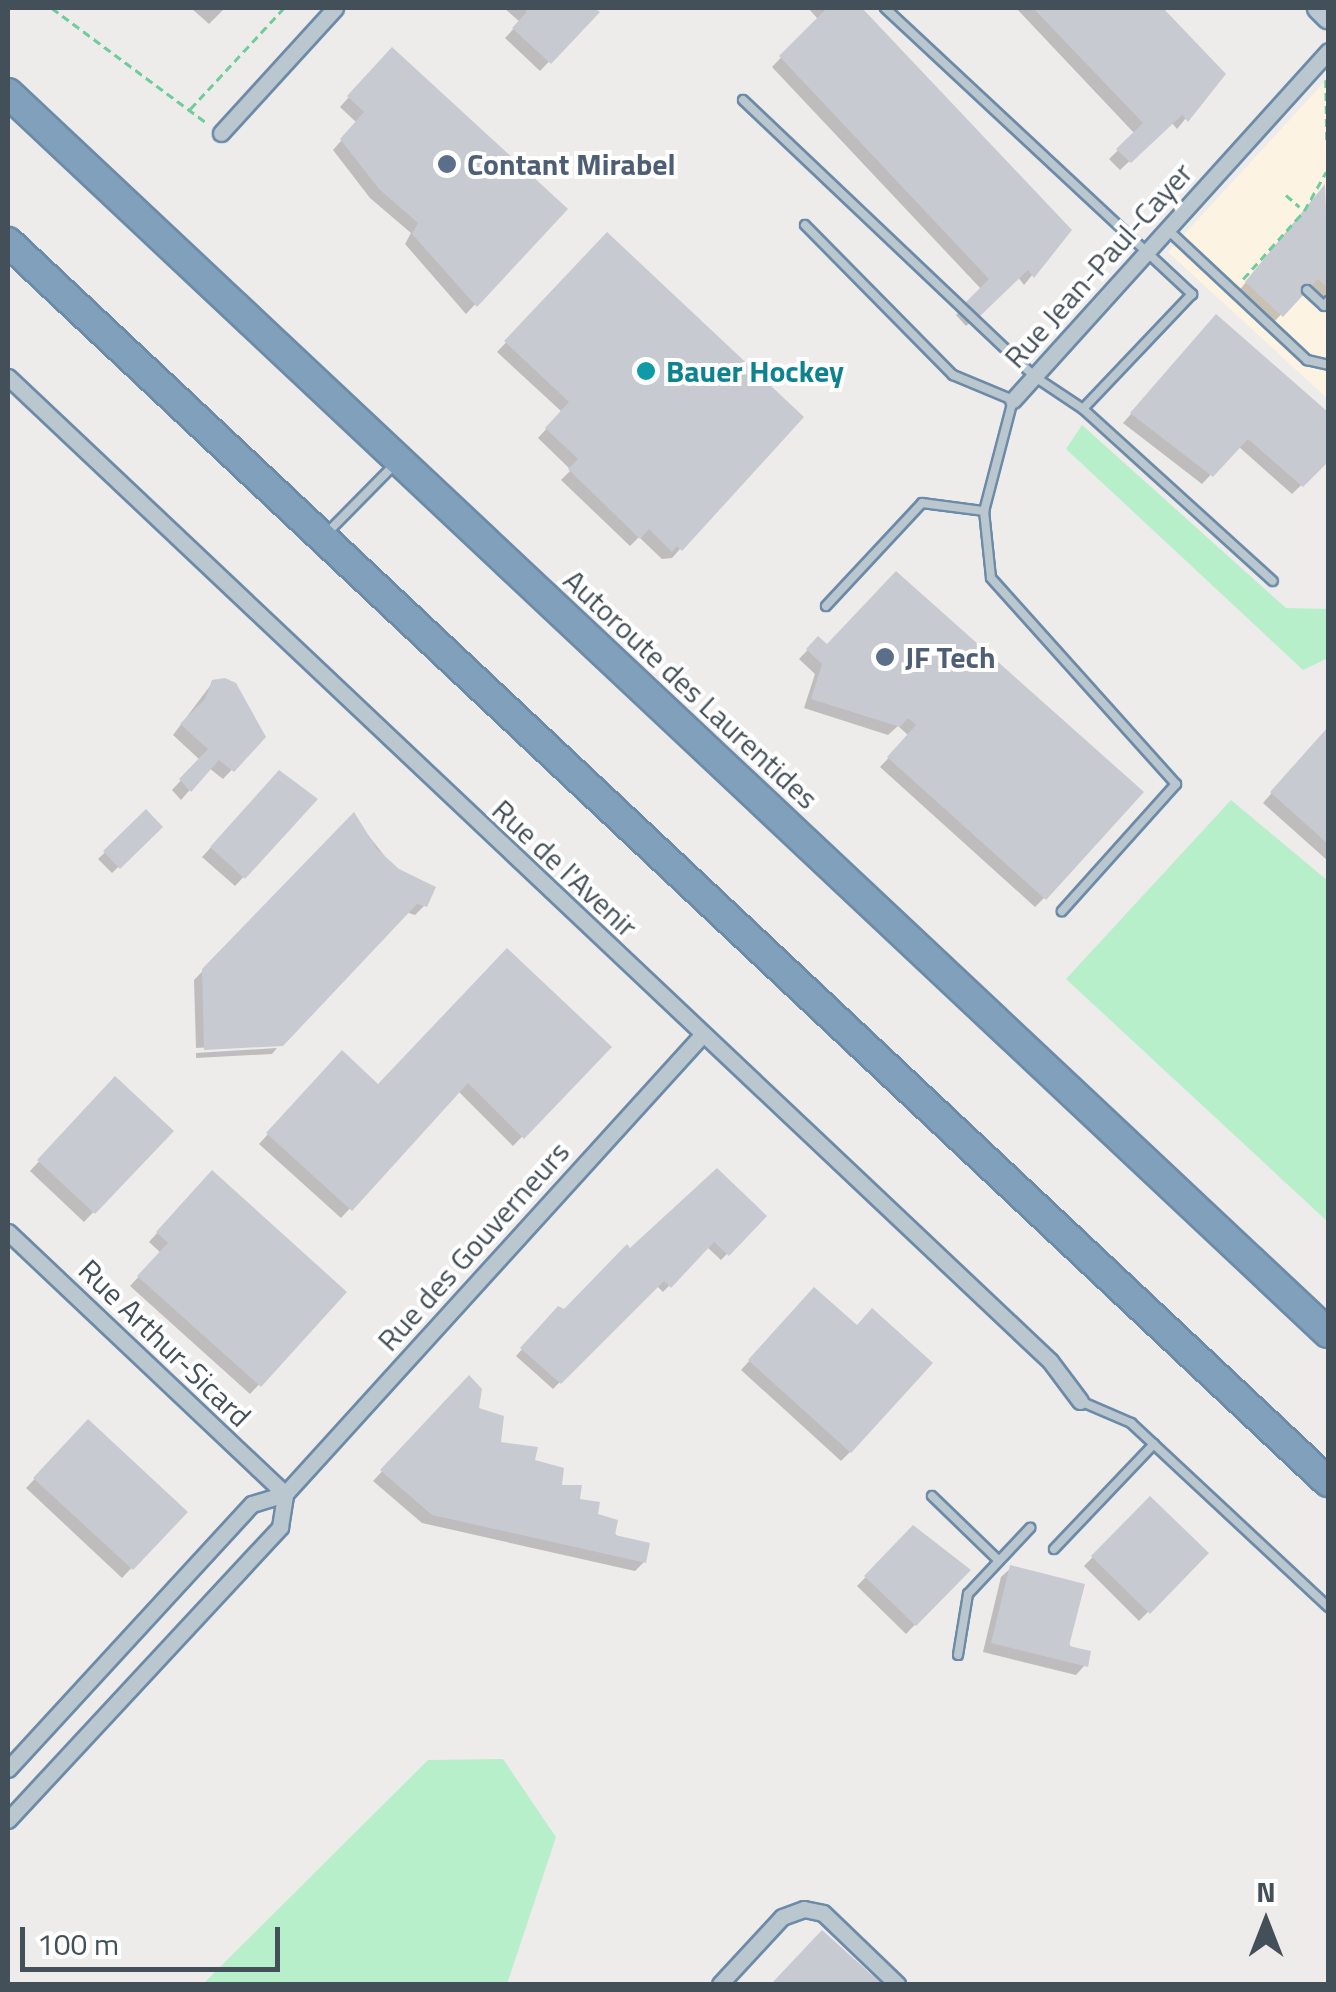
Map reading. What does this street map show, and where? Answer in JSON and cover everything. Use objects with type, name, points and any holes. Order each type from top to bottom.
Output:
[{"type":"highway","name":"Autoroute des Laurentides","points":[[8,93],[1328,1334]]},
{"type":"highway","points":[[8,242],[1328,1482]]},
{"type":"street","points":[[221,133],[335,8]]},
{"type":"street","points":[[1319,8],[1328,17]]},
{"type":"street","name":"Rue Jean-Paul-Cayer","points":[[1014,400],[1328,51]]},
{"type":"street","name":"Rue de l'Avenir","points":[[8,378],[1050,1362],[1080,1401]]},
{"type":"street","name":"Rue des Gouverneurs","points":[[8,1768],[252,1504],[285,1494],[702,1035]]},
{"type":"street","name":"Rue Arthur-Sicard","points":[[8,1232],[285,1494]]},
{"type":"street","name":"Rue des Gouverneurs","points":[[8,1820],[280,1527],[285,1494]]},
{"type":"street","points":[[720,1984],[782,1917],[804,1908],[823,1913],[897,1984]]},
{"type":"lane","points":[[886,8],[1192,294],[1083,408]]},
{"type":"lane","points":[[743,100],[1035,376],[1083,408],[1274,582]]},
{"type":"lane","name":"Rue Jean-Paul-Cayer","points":[[805,226],[953,374],[1014,400]]},
{"type":"lane","points":[[1167,229],[1307,360],[1328,366]]},
{"type":"lane","points":[[1308,290],[1324,306],[1328,301]]},
{"type":"lane","points":[[1014,400],[984,510],[991,578],[1176,784],[1062,911]]},
{"type":"lane","points":[[323,538],[399,460]]},
{"type":"lane","points":[[826,606],[922,503],[984,510]]},
{"type":"lane","points":[[1080,1401],[1123,1418],[1328,1607]]},
{"type":"lane","points":[[1054,1550],[1154,1444]]},
{"type":"lane","points":[[932,1496],[999,1561]]},
{"type":"lane","points":[[958,1656],[968,1594],[1030,1528]]},
{"type":"path","points":[[52,8],[221,133]]},
{"type":"path","points":[[189,109],[284,8]]},
{"type":"path","points":[[1326,80],[1327,144]]},
{"type":"path","points":[[1239,284],[1322,186],[1326,172]]},
{"type":"path","points":[[1322,186],[1328,187]]},
{"type":"path","points":[[1286,195],[1301,208]]},
{"type":"shaded area","points":[[1328,78],[1328,399],[1168,252]]},
{"type":"green space","points":[[1082,425],[1286,608],[1328,609],[1328,658],[1303,670],[1066,449]]},
{"type":"green space","points":[[1231,800],[1328,881],[1328,1222],[1066,979]]},
{"type":"green space","points":[[503,1759],[556,1837],[507,1984],[203,1984],[428,1760]]},
{"type":"building","points":[[523,8],[594,8],[600,12],[551,64],[512,28],[527,12]]},
{"type":"building","points":[[827,8],[862,8],[1072,230],[1034,278],[1028,270],[977,319],[963,305],[989,279],[779,56]]},
{"type":"building","points":[[1033,8],[1163,8],[1226,74],[1188,122],[1182,115],[1131,163],[1116,149],[1143,123]]},
{"type":"building","points":[[392,47],[568,209],[477,307],[412,234],[418,223],[379,189],[340,139],[364,112],[347,96]]},
{"type":"building","points":[[1325,184],[1328,288],[1318,279],[1283,317],[1245,282]]},
{"type":"building","name":"Bauer Hockey","points":[[607,232],[804,417],[682,551],[677,546],[672,552],[649,529],[640,539],[568,469],[578,459],[545,428],[569,402],[504,341]]},
{"type":"building","points":[[1216,314],[1328,412],[1328,462],[1303,487],[1248,439],[1213,477],[1130,413]]},
{"type":"building","points":[[896,571],[1144,792],[1046,900],[887,757],[916,725],[908,718],[900,727],[811,699],[822,664],[806,649],[818,636],[827,644]]},
{"type":"building","points":[[225,678],[236,683],[266,737],[234,772],[219,760],[191,792],[179,779],[208,749],[180,724],[205,699],[212,680]]},
{"type":"building","points":[[1328,727],[1328,844],[1270,792]]},
{"type":"building","points":[[279,770],[318,799],[245,879],[210,847]]},
{"type":"building","points":[[146,809],[163,827],[120,869],[103,851]]},
{"type":"building","points":[[354,812],[377,849],[399,869],[436,887],[427,907],[417,904],[283,1046],[204,1050],[202,969]]},
{"type":"building","points":[[507,948],[612,1047],[524,1139],[468,1083],[352,1211],[266,1133],[342,1050],[378,1084]]},
{"type":"building","points":[[115,1076],[174,1131],[95,1214],[37,1160]]},
{"type":"building","points":[[717,1168],[767,1216],[729,1256],[714,1242],[671,1288],[664,1281],[561,1384],[520,1348],[558,1306],[564,1309],[627,1244],[630,1248]]},
{"type":"building","points":[[212,1170],[347,1292],[261,1387],[137,1276],[168,1243],[156,1232]]},
{"type":"building","points":[[814,1287],[857,1325],[872,1308],[933,1363],[851,1453],[748,1360]]},
{"type":"building","points":[[469,1375],[482,1389],[479,1408],[504,1416],[501,1442],[538,1447],[535,1460],[564,1468],[562,1485],[582,1485],[580,1499],[600,1502],[598,1514],[618,1520],[615,1535],[650,1543],[646,1563],[432,1515],[380,1470]]},
{"type":"building","points":[[88,1419],[188,1512],[133,1570],[33,1478]]},
{"type":"building","points":[[1150,1496],[1209,1553],[1150,1614],[1091,1556]]},
{"type":"building","points":[[913,1525],[971,1570],[916,1626],[864,1576]]},
{"type":"building","points":[[1010,1565],[1085,1584],[1069,1646],[1091,1651],[1088,1667],[991,1643]]},
{"type":"building","points":[[822,1930],[882,1984],[771,1984]]},
{"type":"place","name":"Contant Mirabel","points":[[447,164]]},
{"type":"place","name":"Bauer Hockey","points":[[646,371]]},
{"type":"place","name":"JF Tech","points":[[885,657]]}]
